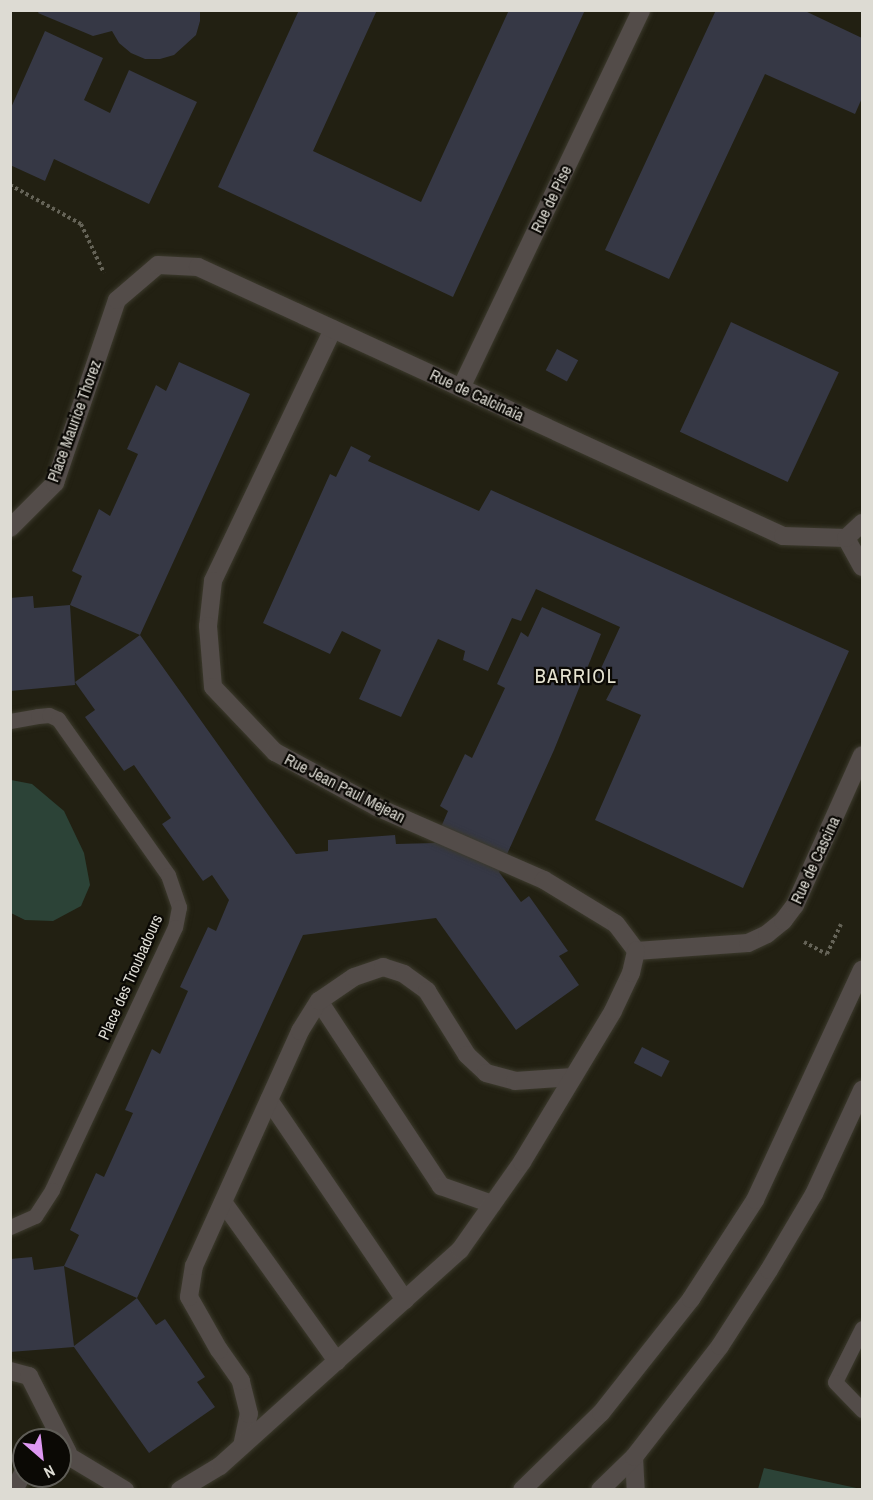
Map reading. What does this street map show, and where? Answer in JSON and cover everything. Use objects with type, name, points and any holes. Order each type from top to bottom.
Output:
[{"type":"street","name":"Rue de Pise","points":[[461,388],[641,10]]},
{"type":"street","name":"Rue de Calcinaïa","points":[[117,300],[158,265],[198,267],[783,536],[846,538]]},
{"type":"street","name":"Place Maurice Thorez","points":[[10,528],[55,483],[117,300]]},
{"type":"street","name":"Rue Jean Paul Mejean","points":[[333,329],[213,581],[208,626],[213,687],[275,752],[377,807],[544,880],[616,924],[636,951]]},
{"type":"street","points":[[862,523],[846,538],[862,567]]},
{"type":"street","name":"Rue de Cascina","points":[[636,951],[748,943],[767,934],[783,921],[795,905],[862,755]]},
{"type":"street","points":[[180,1490],[220,1466],[460,1250],[522,1162],[613,1011],[631,973],[636,951]]},
{"type":"street","points":[[242,1446],[249,1414],[241,1381],[219,1350],[189,1297],[194,1266],[300,1031],[319,1001],[354,977],[383,967],[404,974],[427,991],[467,1055],[486,1073],[515,1081],[573,1077]]},
{"type":"street","points":[[522,1490],[601,1413],[691,1299],[755,1200],[862,970]]},
{"type":"street","points":[[319,1001],[441,1186],[492,1204]]},
{"type":"street","points":[[600,1490],[634,1457],[720,1346],[814,1194],[862,1090]]},
{"type":"street","points":[[269,1100],[405,1300]]},
{"type":"street","points":[[223,1202],[337,1361]]},
{"type":"street","points":[[10,1371],[29,1376],[53,1428]]},
{"type":"street","points":[[72,1457],[125,1490]]},
{"type":"street","points":[[634,1457],[636,1490]]},
{"type":"lane","name":"Place des Troubadours","points":[[10,721],[38,716],[58,719],[168,875],[179,907],[175,927],[52,1190],[35,1216],[10,1227]]},
{"type":"lane","points":[[862,1328],[835,1382],[862,1410]]},
{"type":"path","points":[[10,185],[81,224],[117,300]]},
{"type":"path","points":[[801,939],[827,954],[841,924]]},
{"type":"green space","points":[[11,780],[32,784],[64,811],[84,853],[90,885],[81,906],[53,921],[25,920],[11,913]]},
{"type":"green space","points":[[764,1468],[861,1489],[758,1489]]},
{"type":"building","points":[[40,10],[200,10],[200,21],[196,35],[174,55],[160,59],[145,59],[131,53],[119,43],[112,31],[93,36],[38,13]]},
{"type":"building","points":[[299,10],[377,10],[313,151],[421,202],[509,10],[585,10],[453,297],[218,187]]},
{"type":"building","points":[[716,10],[803,10],[862,38],[862,98],[855,114],[765,74],[669,279],[605,250]]},
{"type":"building","points":[[45,31],[103,58],[84,100],[110,113],[129,70],[197,102],[149,204],[54,159],[45,181],[10,165],[10,110]]},
{"type":"building","points":[[731,322],[839,372],[788,482],[680,432]]},
{"type":"building","points":[[557,349],[578,360],[567,381],[546,370]]},
{"type":"building","points":[[179,362],[250,394],[140,635],[70,605],[82,576],[72,571],[99,509],[110,516],[138,454],[127,449],[156,385],[166,391]]},
{"type":"building","points":[[351,446],[371,456],[368,461],[479,511],[491,490],[849,651],[743,888],[595,820],[641,715],[606,700],[614,685],[597,677],[620,627],[536,589],[521,621],[512,618],[488,671],[463,660],[465,651],[438,639],[401,717],[359,699],[381,650],[342,631],[330,654],[263,623],[330,474],[336,477]]},
{"type":"building","points":[[33,596],[34,608],[70,605],[75,685],[10,691],[10,598]]},
{"type":"building","points":[[542,607],[601,634],[554,750],[499,872],[521,902],[529,896],[568,951],[559,956],[579,985],[516,1030],[436,918],[303,935],[137,1298],[64,1266],[79,1235],[70,1230],[96,1173],[104,1177],[133,1113],[125,1110],[152,1049],[160,1054],[188,991],[180,987],[208,927],[216,931],[229,900],[212,875],[203,881],[162,824],[171,818],[134,765],[124,771],[85,717],[95,710],[75,682],[140,635],[296,854],[328,851],[328,840],[395,835],[396,844],[434,843],[448,811],[440,806],[465,754],[472,758],[505,688],[497,684],[521,632],[528,637]]},
{"type":"building","points":[[642,1047],[670,1061],[661,1077],[634,1063]]},
{"type":"building","points":[[32,1257],[34,1270],[64,1266],[74,1346],[137,1298],[156,1325],[165,1319],[205,1377],[197,1382],[215,1407],[149,1453],[74,1347],[10,1352],[10,1259]]},
{"type":"district","name":"BARRIOL","points":[[576,675]]}]
